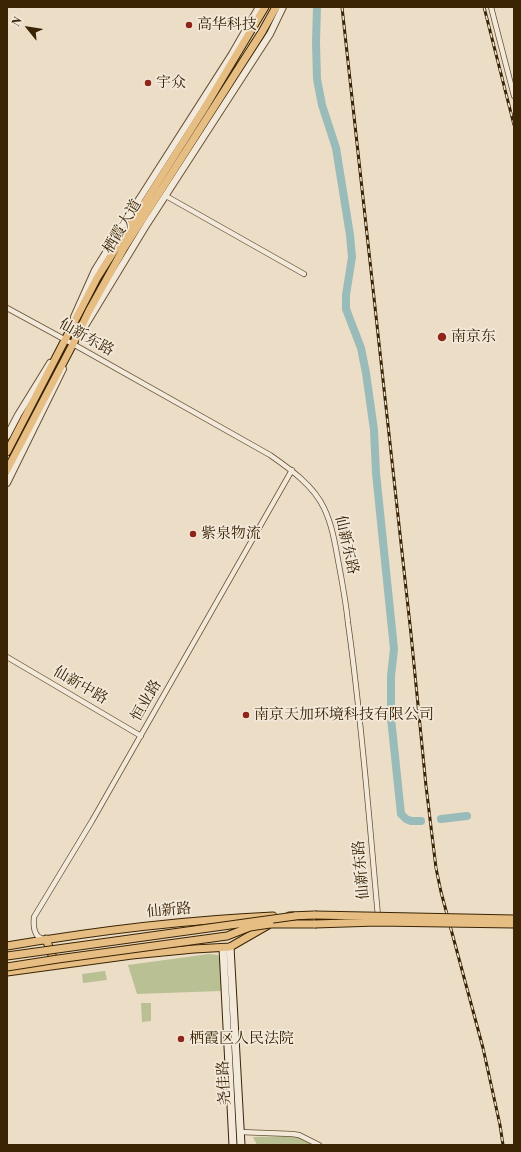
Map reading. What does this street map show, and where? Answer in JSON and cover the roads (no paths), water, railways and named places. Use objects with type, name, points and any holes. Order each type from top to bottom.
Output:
[{"type":"main road","name":"栖霞大道","points":[[7,452],[97,278],[204,109],[265,7]]},
{"type":"main road","name":"栖霞大道","points":[[7,470],[89,311],[124,248],[262,32],[276,7]]},
{"type":"main road","name":"仙新路","points":[[7,956],[296,916]]},
{"type":"main road","name":"仙新路","points":[[7,946],[141,926],[242,917],[378,916],[514,919]]},
{"type":"main road","name":"仙新路","points":[[7,967],[226,936],[250,927],[270,924],[377,922],[514,924]]},
{"type":"main road","name":"仙新路","points":[[7,972],[132,955],[194,949],[227,948],[270,924]]},
{"type":"main road","points":[[46,939],[55,963],[61,965]]},
{"type":"main road","name":"尧佳路","points":[[227,948],[241,1145]]},
{"type":"main road","name":"尧佳路","points":[[227,948],[233,1145]]},
{"type":"street","points":[[7,436],[37,383],[65,340],[82,297],[95,270],[232,54],[259,7]]},
{"type":"street","points":[[7,483],[50,398],[73,344],[270,34],[283,7]]},
{"type":"street","points":[[491,7],[514,96]]},
{"type":"street","points":[[166,196],[304,274]]},
{"type":"street","name":"仙新东路","points":[[7,308],[270,455],[292,470],[313,492],[324,508],[333,534],[353,653],[378,916]]},
{"type":"street","name":"恒业路","points":[[46,939],[41,939],[37,935],[34,929],[34,917],[92,821],[292,470]]},
{"type":"street","name":"仙新中路","points":[[7,657],[141,736]]},
{"type":"street","points":[[240,1132],[292,1134],[319,1145]]},
{"type":"waterway","points":[[317,7],[317,79],[322,105],[336,148],[350,235],[352,257],[346,295],[346,309],[361,348],[374,430],[376,473],[394,649],[391,676],[391,718],[401,814],[406,819],[411,821],[421,821]]},
{"type":"waterway","points":[[441,819],[467,816]]},
{"type":"railway","points":[[342,7],[436,868],[441,892],[483,1048],[503,1145]]},
{"type":"railway","points":[[484,7],[514,125]]},
{"type":"place","name":"高华科技","points":[[189,25]]},
{"type":"place","name":"宇众","points":[[148,83]]},
{"type":"place","name":"南京东","points":[[442,337]]},
{"type":"place","name":"紫泉物流","points":[[193,534]]},
{"type":"place","name":"南京天加环境科技有限公司","points":[[246,715]]},
{"type":"place","name":"栖霞区人民法院","points":[[181,1039]]}]
